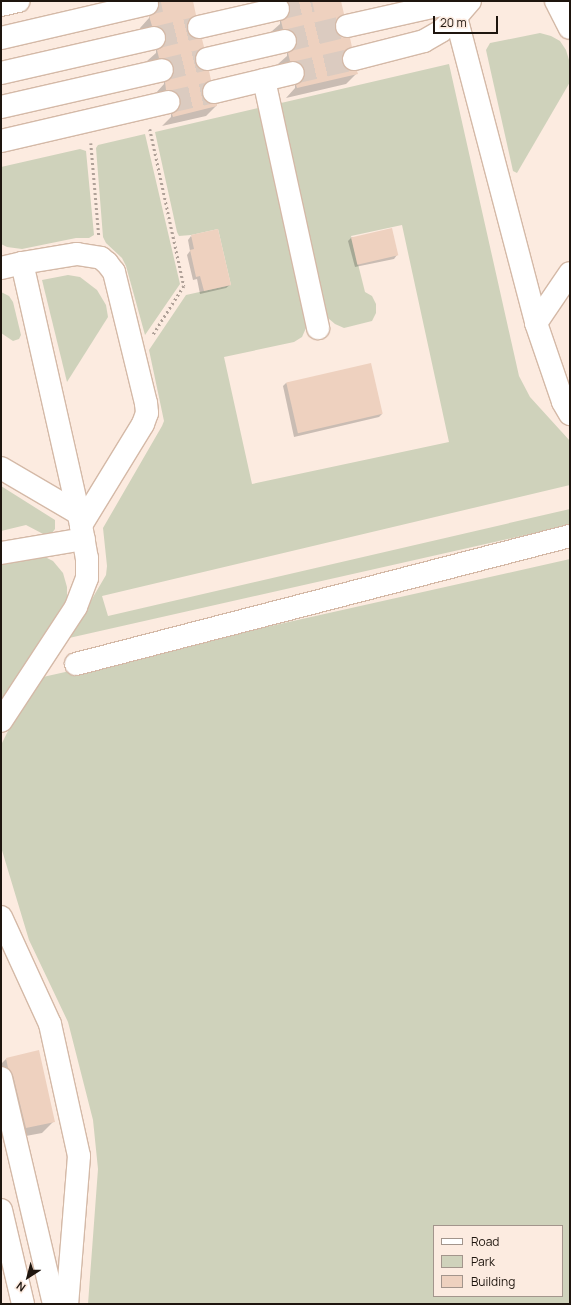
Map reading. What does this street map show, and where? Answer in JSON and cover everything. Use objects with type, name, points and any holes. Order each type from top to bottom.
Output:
[{"type":"main road","points":[[1,5],[19,1]]},
{"type":"main road","points":[[354,59],[424,41],[441,31],[453,9],[470,1]]},
{"type":"main road","points":[[556,1],[570,28]]},
{"type":"main road","points":[[1,38],[147,4]]},
{"type":"main road","points":[[347,26],[441,5],[453,9]]},
{"type":"main road","points":[[199,27],[278,9]]},
{"type":"main road","points":[[453,9],[536,323],[563,402],[570,414]]},
{"type":"main road","points":[[1,73],[154,38]]},
{"type":"main road","points":[[207,59],[286,41]]},
{"type":"main road","points":[[1,107],[162,70]]},
{"type":"main road","points":[[214,92],[293,73]]},
{"type":"main road","points":[[264,80],[318,328]]},
{"type":"main road","points":[[1,141],[169,102]]},
{"type":"main road","points":[[1,268],[77,254],[101,258],[114,272],[136,360],[147,413],[143,424],[81,526],[1,553]]},
{"type":"main road","points":[[1,721],[76,607],[87,578],[87,558],[81,526],[22,263]]},
{"type":"main road","points":[[536,323],[570,273]]},
{"type":"main road","points":[[1,468],[81,526]]},
{"type":"main road","points":[[76,664],[570,536]]},
{"type":"main road","points":[[1,917],[50,1024],[79,1156],[68,1304]]},
{"type":"main road","points":[[1,1078],[54,1304]]},
{"type":"main road","points":[[1,1210],[23,1304]]},
{"type":"path","points":[[136,360],[184,286],[145,108]]},
{"type":"path","points":[[90,120],[101,258]]},
{"type":"green space","points":[[540,33],[551,36],[560,41],[566,50],[569,60],[570,82],[517,173],[513,171],[486,50],[490,43]]},
{"type":"green space","points":[[449,64],[519,376],[530,397],[570,441],[570,485],[102,596],[108,616],[570,509],[570,525],[69,638],[106,575],[107,566],[103,528],[164,421],[149,350],[186,295],[231,285],[218,229],[179,236],[177,232],[155,132],[258,108],[306,328],[302,337],[294,342],[224,357],[252,484],[449,442],[402,225],[351,236],[365,292],[372,296],[376,304],[376,313],[372,321],[344,328],[335,324],[328,318],[281,103]]},
{"type":"green space","points":[[145,134],[180,284],[145,335],[126,266],[122,258],[106,243],[103,237],[96,148],[98,145]]},
{"type":"green space","points":[[80,149],[86,151],[94,235],[89,238],[76,238],[22,249],[7,247],[1,244],[1,167]]},
{"type":"green space","points":[[68,275],[80,277],[97,290],[106,305],[108,317],[67,382],[42,280]]},
{"type":"green space","points":[[1,292],[9,296],[13,302],[21,335],[19,339],[13,341],[1,333]]},
{"type":"green space","points":[[1,486],[55,520],[55,529],[52,533],[47,536],[26,525],[1,531]]},
{"type":"green space","points":[[39,554],[53,561],[63,573],[67,587],[67,602],[1,705],[1,560]]},
{"type":"green space","points":[[570,559],[570,1304],[88,1304],[98,1169],[93,1120],[68,1022],[29,940],[1,847],[1,745],[17,713],[43,677]]},
{"type":"building","points":[[159,1],[193,1],[196,15],[187,23],[187,30],[195,39],[202,39],[204,47],[195,55],[195,61],[198,68],[204,71],[209,71],[211,80],[205,83],[202,89],[202,95],[205,101],[211,104],[217,104],[217,106],[173,117],[172,114],[181,106],[181,99],[173,90],[166,90],[165,82],[174,74],[174,67],[171,61],[166,58],[159,58],[157,50],[163,47],[166,42],[166,35],[163,29],[157,26],[152,26],[149,16],[156,13],[159,7]]},
{"type":"building","points":[[287,1],[341,1],[344,14],[335,22],[335,29],[343,38],[350,38],[352,47],[345,50],[342,56],[342,62],[345,68],[351,71],[357,71],[358,74],[297,88],[296,85],[305,77],[305,70],[302,64],[296,61],[290,61],[288,53],[297,45],[297,39],[294,32],[289,29],[283,29],[281,21],[287,18],[290,12],[290,7]]},
{"type":"building","points":[[392,228],[398,255],[357,265],[351,237]]},
{"type":"building","points":[[218,229],[231,285],[204,291],[200,276],[196,277],[190,250],[194,249],[191,235]]},
{"type":"building","points":[[371,363],[383,414],[298,433],[286,383]]},
{"type":"building","points":[[39,1050],[55,1122],[26,1128],[13,1075],[8,1068],[6,1058]]},
{"type":"tunnel","points":[[147,4],[161,1]]},
{"type":"tunnel","points":[[278,9],[312,1]]},
{"type":"tunnel","points":[[285,41],[347,26]]},
{"type":"tunnel","points":[[154,38],[199,27]]},
{"type":"tunnel","points":[[162,70],[207,59]]},
{"type":"tunnel","points":[[293,73],[354,59]]},
{"type":"tunnel","points":[[169,102],[214,92]]}]
